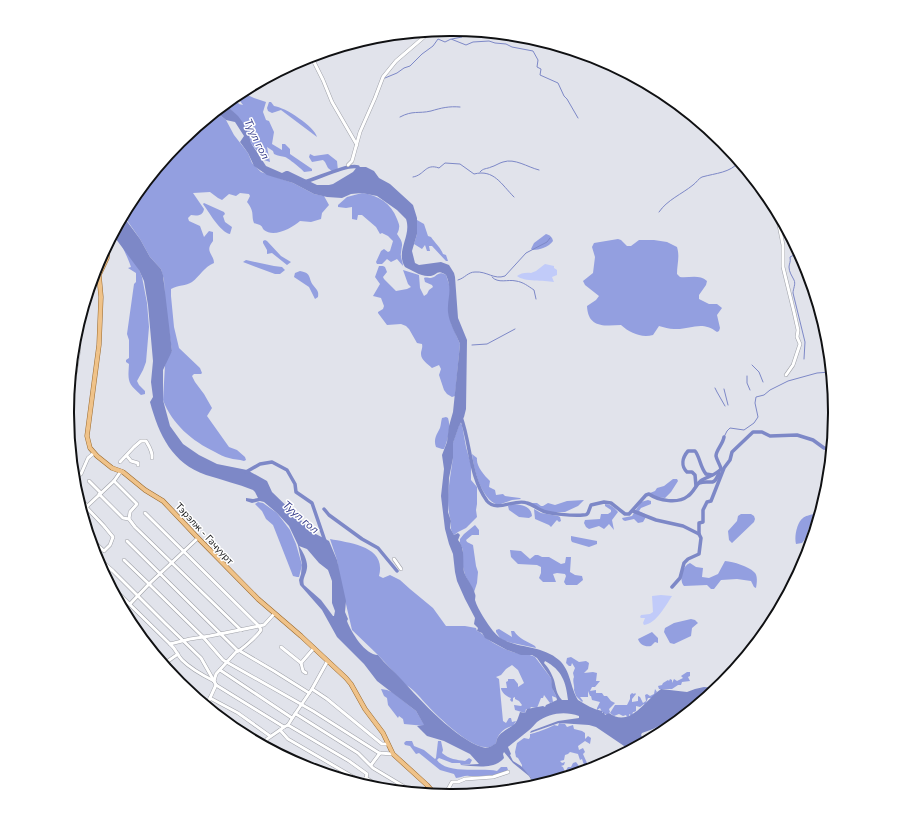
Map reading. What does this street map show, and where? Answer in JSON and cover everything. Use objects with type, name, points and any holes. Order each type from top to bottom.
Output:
[{"type":"main road","points":[[94,454],[88,441],[88,432],[99,345],[101,297],[99,278]]},
{"type":"main road","name":"Тэрэлж - Гачуурт","points":[[94,454],[111,467],[121,471],[145,490],[163,500],[198,538],[274,614],[314,648],[351,684],[365,709],[383,733],[393,754],[430,788]]},
{"type":"street","points":[[348,165],[352,161],[360,132],[383,77],[396,61],[424,37]]},
{"type":"street","points":[[314,62],[332,102],[353,136],[357,146]]},
{"type":"street","points":[[780,229],[783,245],[783,267],[798,330],[797,338],[800,344],[793,365],[786,375]]},
{"type":"street","points":[[120,462],[134,447],[144,440],[151,450],[152,458]]},
{"type":"street","points":[[80,475],[88,458],[94,454]]},
{"type":"street","points":[[127,456],[131,461],[138,463],[138,465]]},
{"type":"street","points":[[99,546],[104,551],[110,545],[113,538],[87,506],[114,481],[121,471]]},
{"type":"street","points":[[89,481],[123,518],[129,519],[135,527],[241,630]]},
{"type":"street","points":[[114,481],[137,504],[130,512],[129,519]]},
{"type":"street","points":[[144,513],[259,626],[261,630],[255,638],[247,643],[227,662],[216,674],[214,681]]},
{"type":"street","points":[[130,604],[160,573],[184,553],[198,538]]},
{"type":"street","points":[[127,541],[239,651],[274,670],[309,693]]},
{"type":"street","points":[[394,559],[401,569]]},
{"type":"street","points":[[124,560],[203,637],[223,660],[380,753],[393,754]]},
{"type":"street","points":[[107,566],[201,658],[216,685],[284,727]]},
{"type":"street","points":[[123,597],[176,649],[180,658],[191,668],[214,681]]},
{"type":"street","points":[[170,644],[264,625],[274,614]]},
{"type":"street","points":[[281,647],[301,663],[303,671],[306,673]]},
{"type":"street","points":[[301,663],[314,648]]},
{"type":"street","points":[[169,662],[178,654]]},
{"type":"street","points":[[288,726],[327,662]]},
{"type":"street","points":[[220,670],[292,718]]},
{"type":"street","points":[[216,685],[210,698],[238,713],[270,736]]},
{"type":"street","points":[[312,688],[382,744],[388,744]]},
{"type":"street","points":[[295,714],[358,752],[372,766],[405,786]]},
{"type":"street","points":[[265,740],[284,727],[288,726],[336,753],[372,780]]},
{"type":"street","points":[[280,730],[288,739],[347,774]]},
{"type":"street","points":[[364,779],[380,753]]},
{"type":"street","points":[[448,789],[452,782],[458,782],[464,779],[493,777],[508,772]]},
{"type":"shaded area","points":[[248,95],[266,102],[263,112],[266,120],[269,121],[274,132],[272,144],[282,150],[282,144],[285,144],[290,149],[290,154],[312,169],[312,171],[304,172],[289,159],[274,154],[273,151],[267,147],[270,162],[264,160],[251,143],[247,128],[230,108],[238,102],[243,105],[240,101]]},
{"type":"shaded area","points":[[269,102],[299,118],[311,128],[317,137],[281,110],[272,113],[268,111],[267,108]]},
{"type":"shaded area","points":[[230,108],[247,128],[251,143],[266,166],[282,173],[288,171],[317,185],[329,185],[353,172],[357,167],[366,167],[374,171],[379,178],[390,184],[413,205],[417,218],[417,234],[412,251],[415,263],[419,265],[441,262],[449,265],[454,273],[458,318],[467,340],[466,409],[453,443],[453,458],[449,478],[448,512],[451,521],[450,528],[454,535],[458,533],[460,535],[458,540],[463,551],[464,572],[474,591],[478,608],[493,631],[507,641],[551,654],[559,660],[566,669],[578,700],[590,707],[602,711],[602,713],[604,712],[605,715],[609,713],[617,717],[624,717],[631,715],[661,689],[687,692],[704,687],[708,687],[699,696],[666,722],[642,733],[642,737],[625,746],[596,727],[589,725],[559,723],[530,733],[531,731],[558,721],[579,718],[579,716],[563,713],[542,719],[508,747],[513,761],[521,766],[532,780],[513,763],[504,752],[504,758],[500,762],[490,766],[461,765],[479,764],[470,754],[444,741],[427,736],[417,726],[424,725],[416,711],[377,681],[364,664],[337,637],[322,610],[300,585],[299,580],[302,564],[298,545],[289,526],[264,502],[260,501],[252,503],[246,501],[246,498],[258,498],[253,490],[194,470],[176,455],[169,446],[158,426],[150,402],[153,397],[151,382],[153,361],[148,305],[144,281],[139,270],[116,240],[127,221],[140,239],[150,257],[161,269],[163,275],[172,351],[163,370],[163,400],[170,426],[183,444],[199,455],[217,464],[247,470],[267,481],[272,492],[314,533],[329,541],[337,560],[346,601],[345,612],[348,619],[347,621],[359,642],[368,651],[378,655],[428,708],[450,728],[472,743],[484,748],[496,743],[500,735],[515,723],[520,712],[525,713],[527,709],[543,706],[545,707],[546,705],[557,700],[552,688],[551,678],[537,658],[532,655],[521,655],[507,650],[485,638],[482,633],[477,631],[478,628],[474,624],[475,618],[457,581],[453,554],[445,529],[441,496],[444,469],[442,455],[447,442],[453,412],[460,344],[451,324],[448,312],[449,285],[446,275],[439,272],[432,276],[426,276],[405,267],[402,261],[402,255],[407,225],[406,219],[397,210],[377,196],[362,193],[351,194],[342,198],[327,197],[314,194],[293,183],[267,175],[254,166],[248,153],[240,142],[244,136],[235,122],[226,120],[220,115]],"holes":[[[299,546],[307,549],[319,563],[328,570],[332,581],[332,603],[335,611],[334,616],[321,600],[304,585],[303,581],[307,570],[307,562]],[[545,661],[562,677],[568,700],[562,700],[558,695],[552,675],[544,663]]]},
{"type":"shaded area","points":[[220,115],[226,120],[234,135],[248,153],[252,163],[261,172],[293,183],[314,194],[324,196],[329,205],[322,213],[321,219],[311,222],[300,221],[288,229],[278,233],[273,233],[264,230],[262,226],[254,223],[252,211],[247,202],[250,196],[249,194],[240,193],[236,196],[229,194],[222,200],[210,192],[193,193],[204,209],[201,214],[191,215],[188,218],[189,221],[200,226],[204,237],[209,231],[213,232],[213,241],[209,250],[214,263],[207,267],[192,282],[171,289],[174,327],[179,348],[200,368],[202,373],[194,374],[192,376],[212,408],[207,416],[229,447],[237,450],[245,457],[246,460],[244,461],[223,456],[198,443],[177,424],[167,409],[163,400],[165,365],[168,356],[172,351],[165,304],[164,280],[161,269],[150,257],[127,221],[138,203],[168,164],[203,129]]},
{"type":"shaded area","points":[[310,154],[314,156],[328,154],[337,161],[338,171],[333,172],[328,168],[323,160],[312,162],[309,157]]},
{"type":"shaded area","points":[[362,193],[379,198],[388,204],[394,213],[399,225],[397,234],[402,244],[401,255],[403,266],[397,259],[391,262],[387,259],[382,264],[377,264],[376,262],[381,251],[384,249],[388,252],[390,251],[393,241],[388,236],[382,233],[380,234],[376,227],[362,215],[358,215],[357,220],[352,219],[352,207],[338,207],[338,205],[347,197]]},
{"type":"shaded area","points":[[204,203],[224,212],[225,214],[223,216],[225,222],[232,227],[230,234],[222,230],[203,204]]},
{"type":"shaded area","points":[[417,220],[424,224],[428,236],[431,237],[443,254],[446,255],[448,261],[446,261],[432,246],[429,246],[430,251],[427,251],[425,245],[422,249],[414,244],[417,234]]},
{"type":"shaded area","points":[[546,234],[552,238],[553,241],[551,243],[541,249],[531,249],[534,243]]},
{"type":"shaded area","points":[[618,239],[627,246],[631,246],[639,240],[654,240],[667,242],[677,247],[677,274],[680,277],[698,277],[707,281],[699,295],[699,299],[709,304],[717,304],[722,308],[717,315],[720,328],[719,331],[717,332],[711,328],[701,326],[674,329],[659,326],[653,335],[644,336],[632,332],[621,325],[609,326],[594,322],[590,318],[587,306],[599,296],[585,285],[583,281],[593,273],[595,257],[592,247],[594,243]]},
{"type":"shaded area","points":[[265,240],[281,256],[291,262],[287,265],[272,253],[267,254],[267,250],[263,243]]},
{"type":"shaded area","points":[[121,243],[138,267],[142,277],[147,303],[149,327],[146,362],[137,381],[145,391],[145,394],[141,395],[129,381],[129,364],[126,362],[129,358],[129,340],[127,334],[134,284],[136,282],[136,273],[128,268],[131,267]]},
{"type":"shaded area","points":[[246,260],[282,267],[285,270],[280,274],[275,274],[243,262]]},
{"type":"shaded area","points":[[545,264],[554,266],[557,270],[557,275],[552,277],[554,282],[529,280],[517,276],[522,273],[531,273],[536,271]]},
{"type":"shaded area","points":[[379,266],[385,267],[387,272],[383,277],[396,291],[411,287],[408,284],[403,270],[419,275],[420,288],[424,296],[433,287],[425,282],[424,278],[431,278],[439,273],[446,275],[450,287],[451,323],[460,344],[455,396],[452,397],[444,390],[439,375],[441,369],[439,365],[432,368],[423,360],[421,356],[422,344],[417,343],[409,329],[401,324],[387,325],[378,313],[384,306],[381,298],[373,296],[380,284],[375,277]]},
{"type":"shaded area","points":[[300,271],[308,274],[318,293],[318,297],[315,299],[309,287],[294,277],[295,273]]},
{"type":"shaded area","points":[[442,418],[448,418],[449,422],[449,434],[444,449],[442,449],[436,447],[435,439],[440,428]]},
{"type":"shaded area","points":[[460,423],[462,425],[471,465],[471,480],[477,487],[477,517],[466,528],[454,535],[451,528],[448,495],[453,456],[453,443]]},
{"type":"shaded area","points":[[472,454],[477,458],[479,467],[490,481],[489,487],[495,490],[496,495],[503,494],[505,496],[521,499],[512,500],[498,505],[492,502],[487,497],[479,483]]},
{"type":"shaded area","points":[[673,479],[677,479],[678,481],[665,498],[656,497],[650,493],[655,491],[657,488],[664,486]]},
{"type":"shaded area","points":[[584,500],[578,506],[565,512],[550,512],[542,510],[531,503],[537,503],[543,506],[548,503],[555,505],[567,501]]},
{"type":"shaded area","points":[[648,500],[651,501],[651,504],[641,508],[639,511],[645,514],[646,517],[643,522],[638,523],[634,519],[623,520],[622,518],[632,516],[641,502]]},
{"type":"shaded area","points":[[258,502],[263,503],[277,513],[290,530],[302,565],[299,577],[293,576],[273,525],[266,519],[262,511],[255,504]]},
{"type":"shaded area","points":[[513,504],[528,508],[532,516],[529,518],[519,517],[509,510],[508,506]]},
{"type":"shaded area","points":[[605,504],[612,506],[618,512],[612,520],[614,530],[609,524],[604,529],[599,526],[589,529],[586,527],[584,523],[585,520],[600,519],[601,514],[608,514],[611,512]]},
{"type":"shaded area","points":[[534,509],[541,513],[558,516],[560,517],[561,521],[559,522],[557,520],[551,527],[535,519]]},
{"type":"shaded area","points":[[815,510],[805,539],[802,543],[796,544],[796,534],[799,523],[804,517],[813,514]]},
{"type":"shaded area","points":[[741,514],[751,514],[755,519],[754,522],[732,543],[729,540],[728,531]]},
{"type":"shaded area","points":[[475,525],[479,530],[479,535],[472,535],[466,540],[473,545],[478,572],[474,592],[465,575],[463,567],[463,550],[460,539]]},
{"type":"shaded area","points":[[571,536],[597,541],[597,544],[589,547],[572,542]]},
{"type":"shaded area","points":[[330,539],[347,542],[372,552],[378,558],[380,566],[379,576],[383,578],[390,575],[400,580],[433,608],[446,626],[465,626],[476,628],[477,631],[502,648],[535,657],[551,678],[553,690],[557,698],[552,696],[553,702],[550,703],[544,695],[543,698],[541,698],[537,708],[531,707],[529,710],[526,709],[525,713],[515,710],[514,705],[522,705],[515,699],[515,697],[513,698],[512,702],[510,700],[511,698],[504,694],[501,688],[507,688],[506,682],[508,679],[514,679],[518,684],[518,687],[524,683],[518,670],[512,665],[501,675],[496,677],[499,679],[503,721],[506,723],[509,718],[511,718],[512,722],[516,721],[513,726],[502,732],[496,743],[490,747],[479,746],[463,737],[439,717],[352,630],[337,560]]},
{"type":"shaded area","points":[[510,550],[521,551],[530,559],[535,555],[549,557],[561,564],[565,563],[566,557],[571,557],[570,572],[575,575],[582,576],[583,580],[577,585],[566,585],[564,582],[566,576],[565,574],[557,573],[553,574],[556,582],[543,582],[539,578],[541,567],[537,565],[518,564],[511,557]]},
{"type":"shaded area","points":[[725,561],[741,565],[754,572],[757,577],[756,588],[751,581],[737,579],[721,580],[714,589],[711,589],[707,585],[684,586],[682,583],[683,570],[690,563],[696,567],[703,568],[702,577],[709,578],[718,574]]},
{"type":"shaded area","points":[[652,596],[672,596],[657,618],[644,625],[643,623],[645,618],[641,618],[641,615],[650,614],[653,612]]},
{"type":"shaded area","points":[[691,619],[698,623],[692,628],[691,636],[674,644],[670,643],[664,632],[665,628],[674,623]]},
{"type":"shaded area","points":[[499,629],[512,637],[511,631],[514,631],[521,638],[536,648],[504,641],[496,632],[496,630]]},
{"type":"shaded area","points":[[652,632],[658,638],[658,643],[655,642],[651,646],[645,646],[640,643],[638,639]]},
{"type":"shaded area","points":[[571,657],[579,662],[586,661],[589,663],[588,669],[584,673],[597,673],[596,681],[600,681],[595,687],[592,687],[590,691],[596,690],[596,693],[602,693],[615,703],[609,709],[610,712],[607,715],[602,712],[600,708],[597,710],[600,702],[592,700],[588,691],[588,697],[580,697],[583,701],[582,702],[576,696],[573,680],[575,668],[572,663],[571,666],[569,666],[566,663],[567,658]]},
{"type":"shaded area","points":[[687,672],[690,672],[690,676],[688,677],[690,681],[682,682],[681,685],[678,685],[672,689],[659,689],[658,686],[662,685],[668,680],[669,681],[670,679],[672,680],[672,683],[674,679],[677,681],[683,678],[681,676]]},
{"type":"shaded area","points":[[381,689],[392,692],[416,711],[425,726],[404,724],[403,719],[399,716],[398,718],[388,705],[387,698],[384,696]]},
{"type":"shaded area","points":[[655,689],[657,692],[652,698],[648,698],[645,705],[644,704],[640,707],[636,706],[636,711],[633,712],[632,716],[629,714],[627,717],[626,715],[623,716],[619,714],[614,716],[610,713],[615,705],[627,705],[632,693],[636,694],[632,699],[632,702],[638,701],[638,696],[643,703],[646,701],[645,695],[647,694],[650,696],[654,694]]},
{"type":"shaded area","points":[[669,719],[654,729],[657,726]]},
{"type":"shaded area","points":[[559,723],[565,724],[567,727],[573,725],[574,729],[585,733],[585,739],[588,736],[591,738],[590,744],[585,741],[578,746],[579,750],[583,748],[585,752],[583,754],[587,763],[584,764],[578,754],[570,752],[565,755],[564,760],[560,761],[562,763],[565,762],[564,765],[561,766],[565,771],[532,780],[522,768],[522,765],[516,757],[515,752],[517,743],[524,738],[529,739],[530,734],[554,725],[558,726]]},
{"type":"shaded area","points":[[406,741],[412,741],[414,746],[424,750],[435,759],[438,741],[441,741],[443,750],[442,753],[445,755],[459,760],[465,761],[469,758],[472,760],[470,764],[461,765],[460,763],[452,763],[439,758],[437,760],[442,765],[448,767],[465,770],[497,771],[501,767],[507,767],[508,770],[494,775],[466,776],[456,778],[454,774],[440,770],[419,753],[416,754],[410,746],[405,745],[404,743]]},
{"type":"shaded area","points":[[576,762],[579,766],[566,771],[573,763]]},
{"type":"waterway","points":[[452,39],[462,36]]},
{"type":"waterway","points":[[385,78],[410,66],[433,46],[438,39],[445,42],[451,39],[466,45],[473,42],[489,41],[506,44],[512,47],[533,51],[538,60],[537,67],[541,69],[540,75],[558,83],[564,96],[578,118]]},
{"type":"waterway","points":[[400,117],[412,113],[426,112],[449,107],[460,107]]},
{"type":"waterway","points":[[480,172],[484,169],[508,161],[516,162],[539,170]]},
{"type":"waterway","points":[[413,177],[417,176],[428,168],[439,168],[445,163],[460,164],[474,174],[487,174],[497,179],[514,197]]},
{"type":"waterway","points":[[659,212],[666,204],[701,178],[727,171],[735,166]]},
{"type":"waterway","points":[[304,182],[346,168],[358,167]]},
{"type":"waterway","points":[[458,280],[470,273],[475,272],[497,277],[505,276],[526,253],[547,242],[550,238]]},
{"type":"waterway","points":[[793,255],[790,257],[789,269],[795,282],[793,293],[805,342],[804,359]]},
{"type":"waterway","points":[[492,277],[497,280],[523,283],[534,290],[536,299]]},
{"type":"waterway","points":[[472,345],[487,344],[515,329]]},
{"type":"waterway","points":[[752,365],[759,372],[763,382]]},
{"type":"waterway","points":[[724,437],[730,428],[744,430],[754,423],[758,417],[755,403],[756,397],[764,395],[770,390],[788,381],[817,373],[825,372]]},
{"type":"waterway","points":[[747,376],[747,383],[750,390]]},
{"type":"waterway","points":[[715,388],[725,406]]},
{"type":"waterway","points":[[724,389],[728,405]]},
{"type":"waterway","points":[[461,417],[477,481],[487,501],[496,506],[522,502],[531,504],[544,511],[568,515],[586,515],[591,505],[604,502],[611,503],[625,514],[629,514],[646,495],[649,494],[668,501],[684,498],[690,494],[702,480],[715,474],[721,469],[716,456],[724,437]]},
{"type":"waterway","points":[[672,587],[680,578],[684,563],[688,559],[699,554],[701,538],[699,534],[699,523],[703,522],[703,510],[707,502],[711,501],[724,468],[730,460],[732,452],[753,432],[762,432],[770,436],[797,435],[813,440],[826,448]]},
{"type":"waterway","points":[[696,486],[695,475],[692,472],[687,472],[683,465],[684,456],[688,451],[695,451],[706,474],[712,475]]},
{"type":"waterway","name":"Туул гол","points":[[246,472],[260,464],[272,462],[287,470],[295,484],[296,492],[312,503],[325,541]]},
{"type":"waterway","points":[[699,483],[713,482],[719,473]]},
{"type":"waterway","points":[[324,509],[329,515],[362,539],[378,548],[397,571]]},
{"type":"waterway","points":[[633,511],[656,520],[683,526],[699,534]]}]
